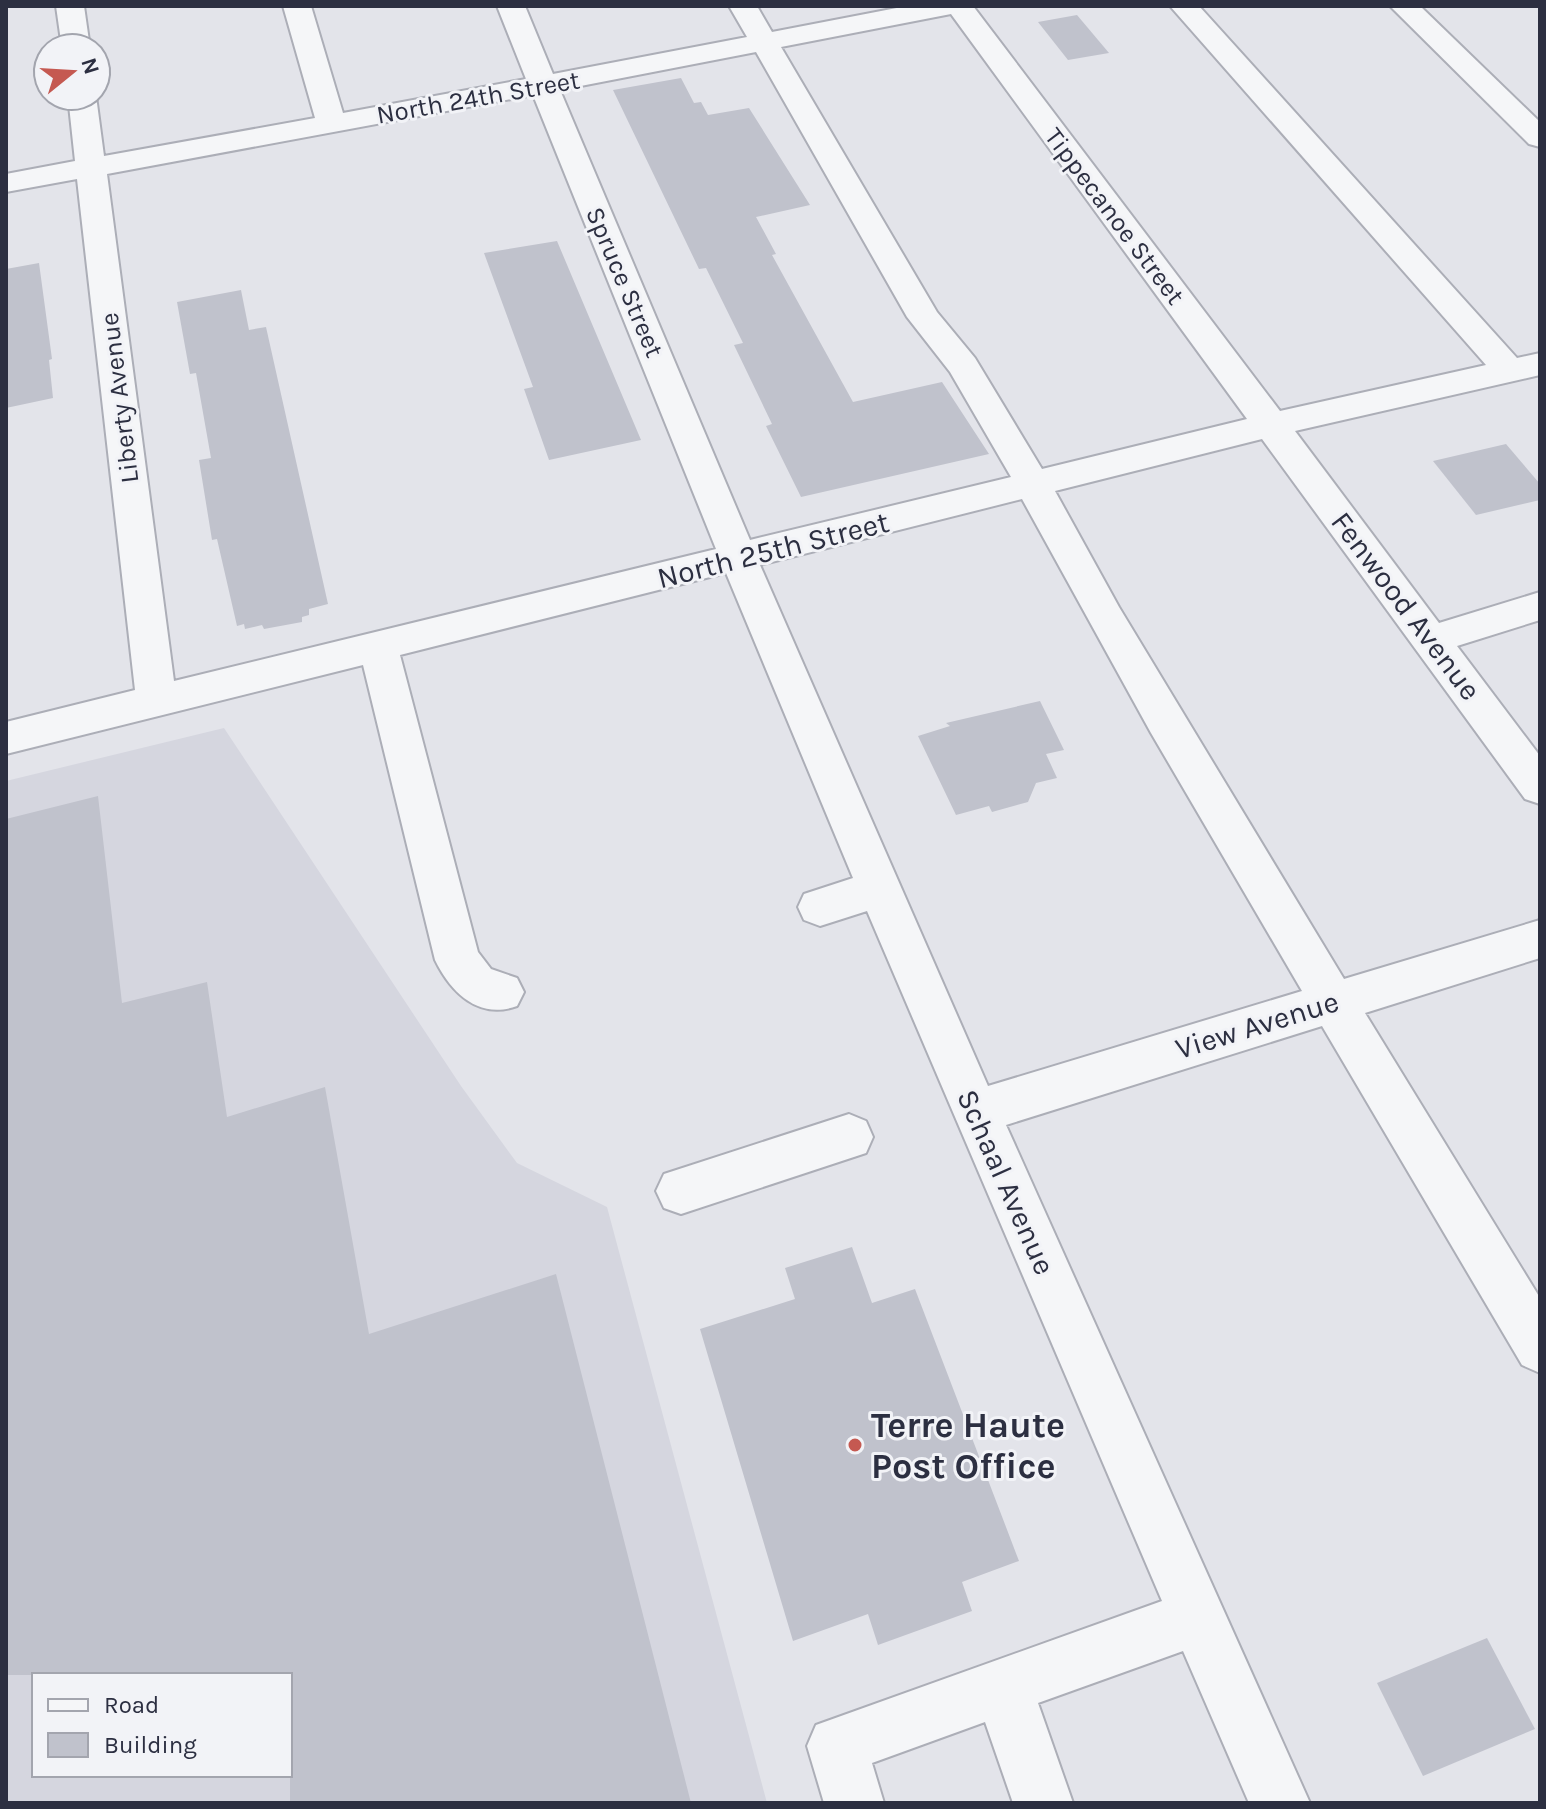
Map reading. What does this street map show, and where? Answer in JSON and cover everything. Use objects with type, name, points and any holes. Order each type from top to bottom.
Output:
[{"type":"street","points":[[70,6],[74,32]]},
{"type":"street","points":[[297,6],[331,123]]},
{"type":"street","name":"Spruce Street","points":[[511,6],[740,559]]},
{"type":"street","points":[[743,6],[924,317],[963,366],[1034,485],[1045,511],[1133,668],[1331,1003],[1540,1347]]},
{"type":"street","name":"North 24th Street","points":[[6,183],[543,85],[949,6]]},
{"type":"street","name":"Tippecanoe Street","points":[[959,6],[1271,425]]},
{"type":"street","points":[[1184,6],[1525,368]]},
{"type":"street","points":[[1404,6],[1540,138]]},
{"type":"street","name":"Liberty Avenue","points":[[84,112],[156,699]]},
{"type":"street","name":"North 25th Street","points":[[6,738],[740,559],[1271,425],[1525,368]]},
{"type":"street","name":"Fenwood Avenue","points":[[1271,425],[1540,787]]},
{"type":"street","name":"Schaal Avenue","points":[[740,559],[975,1112],[1280,1803]]},
{"type":"street","points":[[1431,640],[1540,606]]},
{"type":"street","points":[[378,648],[458,960],[476,984],[501,992]]},
{"type":"street","points":[[820,907],[880,889]]},
{"type":"street","name":"View Avenue","points":[[975,1112],[1540,939]]},
{"type":"street","points":[[681,1191],[849,1137]]},
{"type":"street","points":[[854,1803],[837,1746],[1197,1617]]},
{"type":"street","points":[[1003,1688],[1043,1803]]},
{"type":"shaded area","points":[[224,728],[461,1086],[517,1163],[607,1207],[767,1803],[6,1803],[6,781]]},
{"type":"building","points":[[1077,15],[1109,53],[1068,60],[1038,22]]},
{"type":"building","points":[[681,78],[694,103],[701,102],[708,115],[749,108],[810,205],[756,217],[776,254],[772,255],[853,402],[942,382],[989,454],[801,497],[766,426],[772,424],[734,345],[743,343],[706,268],[699,269],[613,90]]},
{"type":"building","points":[[557,241],[641,440],[549,460],[524,389],[533,387],[484,253]]},
{"type":"building","points":[[39,263],[52,359],[49,360],[53,398],[6,408],[6,269]]},
{"type":"building","points":[[241,290],[249,330],[266,327],[328,604],[309,609],[309,615],[302,617],[302,622],[264,629],[262,625],[245,629],[244,624],[237,626],[217,539],[212,540],[199,460],[211,458],[196,373],[190,374],[177,302]]},
{"type":"building","points":[[1506,444],[1540,484],[1540,500],[1476,515],[1433,461]]},
{"type":"building","points":[[1040,701],[1064,750],[1046,754],[1057,778],[1036,783],[1028,802],[992,812],[989,806],[956,815],[918,736],[950,726],[946,723]]},
{"type":"building","points":[[98,796],[122,1003],[207,982],[227,1117],[325,1087],[369,1334],[556,1274],[691,1803],[290,1803],[292,1673],[6,1675],[6,819]]},
{"type":"building","name":"Terre Haute Post Office","points":[[852,1247],[872,1303],[915,1289],[1019,1561],[962,1582],[972,1611],[878,1645],[868,1614],[793,1641],[700,1329],[795,1299],[785,1268]]},
{"type":"building","points":[[1487,1638],[1535,1729],[1423,1776],[1377,1683]]},
{"type":"place","name":"Terre Haute Post Office","points":[[855,1445]]}]
